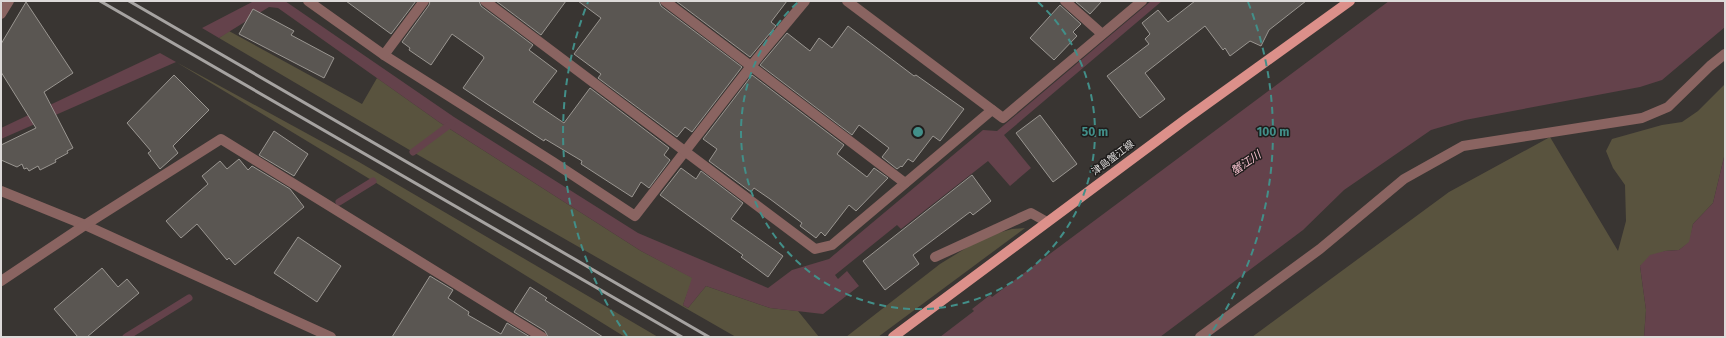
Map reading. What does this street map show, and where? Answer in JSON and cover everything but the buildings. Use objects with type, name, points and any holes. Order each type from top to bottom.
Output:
[{"type":"main road","name":"津島蟹江線","points":[[892,337],[1350,1]]},
{"type":"street","points":[[1,14],[10,1]]},
{"type":"street","points":[[308,1],[384,55],[635,216],[751,66],[804,1]]},
{"type":"street","points":[[384,55],[424,1]]},
{"type":"street","points":[[485,1],[815,249],[832,245],[992,110]]},
{"type":"street","points":[[666,1],[905,183]]},
{"type":"street","points":[[847,1],[1003,118],[1142,1]]},
{"type":"street","points":[[1065,1],[1102,34]]},
{"type":"street","points":[[1200,337],[1320,249],[1404,179],[1463,146],[1642,118],[1668,107],[1710,66],[1725,54]]},
{"type":"street","points":[[1,281],[85,225],[221,139],[542,337]]},
{"type":"street","points":[[1,191],[85,225],[331,337]]},
{"type":"street","points":[[935,257],[1032,212],[1047,222]]},
{"type":"shaded area","points":[[229,31],[362,104],[377,78],[439,122],[641,251],[693,278],[683,305],[688,308],[706,286],[770,308],[798,311],[819,337],[736,337],[413,152],[219,38]]},
{"type":"shaded area","points":[[176,62],[359,162],[658,337],[625,337],[373,181]]},
{"type":"shaded area","points":[[1725,84],[1725,153],[1713,203],[1693,224],[1690,242],[1679,250],[1665,251],[1640,266],[1646,310],[1644,337],[1252,337],[1449,192],[1550,137],[1618,251],[1626,221],[1625,185],[1613,168],[1606,151],[1612,139],[1662,125],[1682,122],[1698,111]]},
{"type":"shaded area","points":[[1025,228],[878,337],[846,337],[940,264],[984,237],[1012,229]]},
{"type":"water","points":[[254,1],[285,1],[454,117],[638,233],[768,288],[792,270],[829,259],[983,130],[997,131],[1151,1],[1162,1],[1004,135],[1031,168],[1010,186],[988,161],[901,229],[897,225],[835,275],[838,279],[847,271],[859,286],[823,314],[770,308],[706,286],[688,308],[683,305],[692,278],[641,251],[439,122],[278,8],[269,7],[219,38],[202,28]]},
{"type":"water","name":"蟹江川","points":[[1389,1],[1725,1],[1725,27],[1662,80],[1640,87],[1465,120],[1431,130],[1344,190],[1303,230],[1160,337],[940,337],[974,311],[972,309],[990,295],[992,297]]},
{"type":"water","points":[[160,53],[176,62],[1,139],[1,128]]},
{"type":"water","points":[[1725,153],[1725,337],[1644,337],[1646,310],[1640,266],[1650,255],[1665,251],[1679,250],[1689,242],[1693,224],[1713,203]]},
{"type":"waterway","points":[[413,152],[452,123]]},
{"type":"waterway","points":[[339,202],[373,181]]},
{"type":"waterway","points":[[126,337],[189,298]]},
{"type":"railway","points":[[100,1],[682,337]]},
{"type":"railway","points":[[129,1],[709,337]]}]
